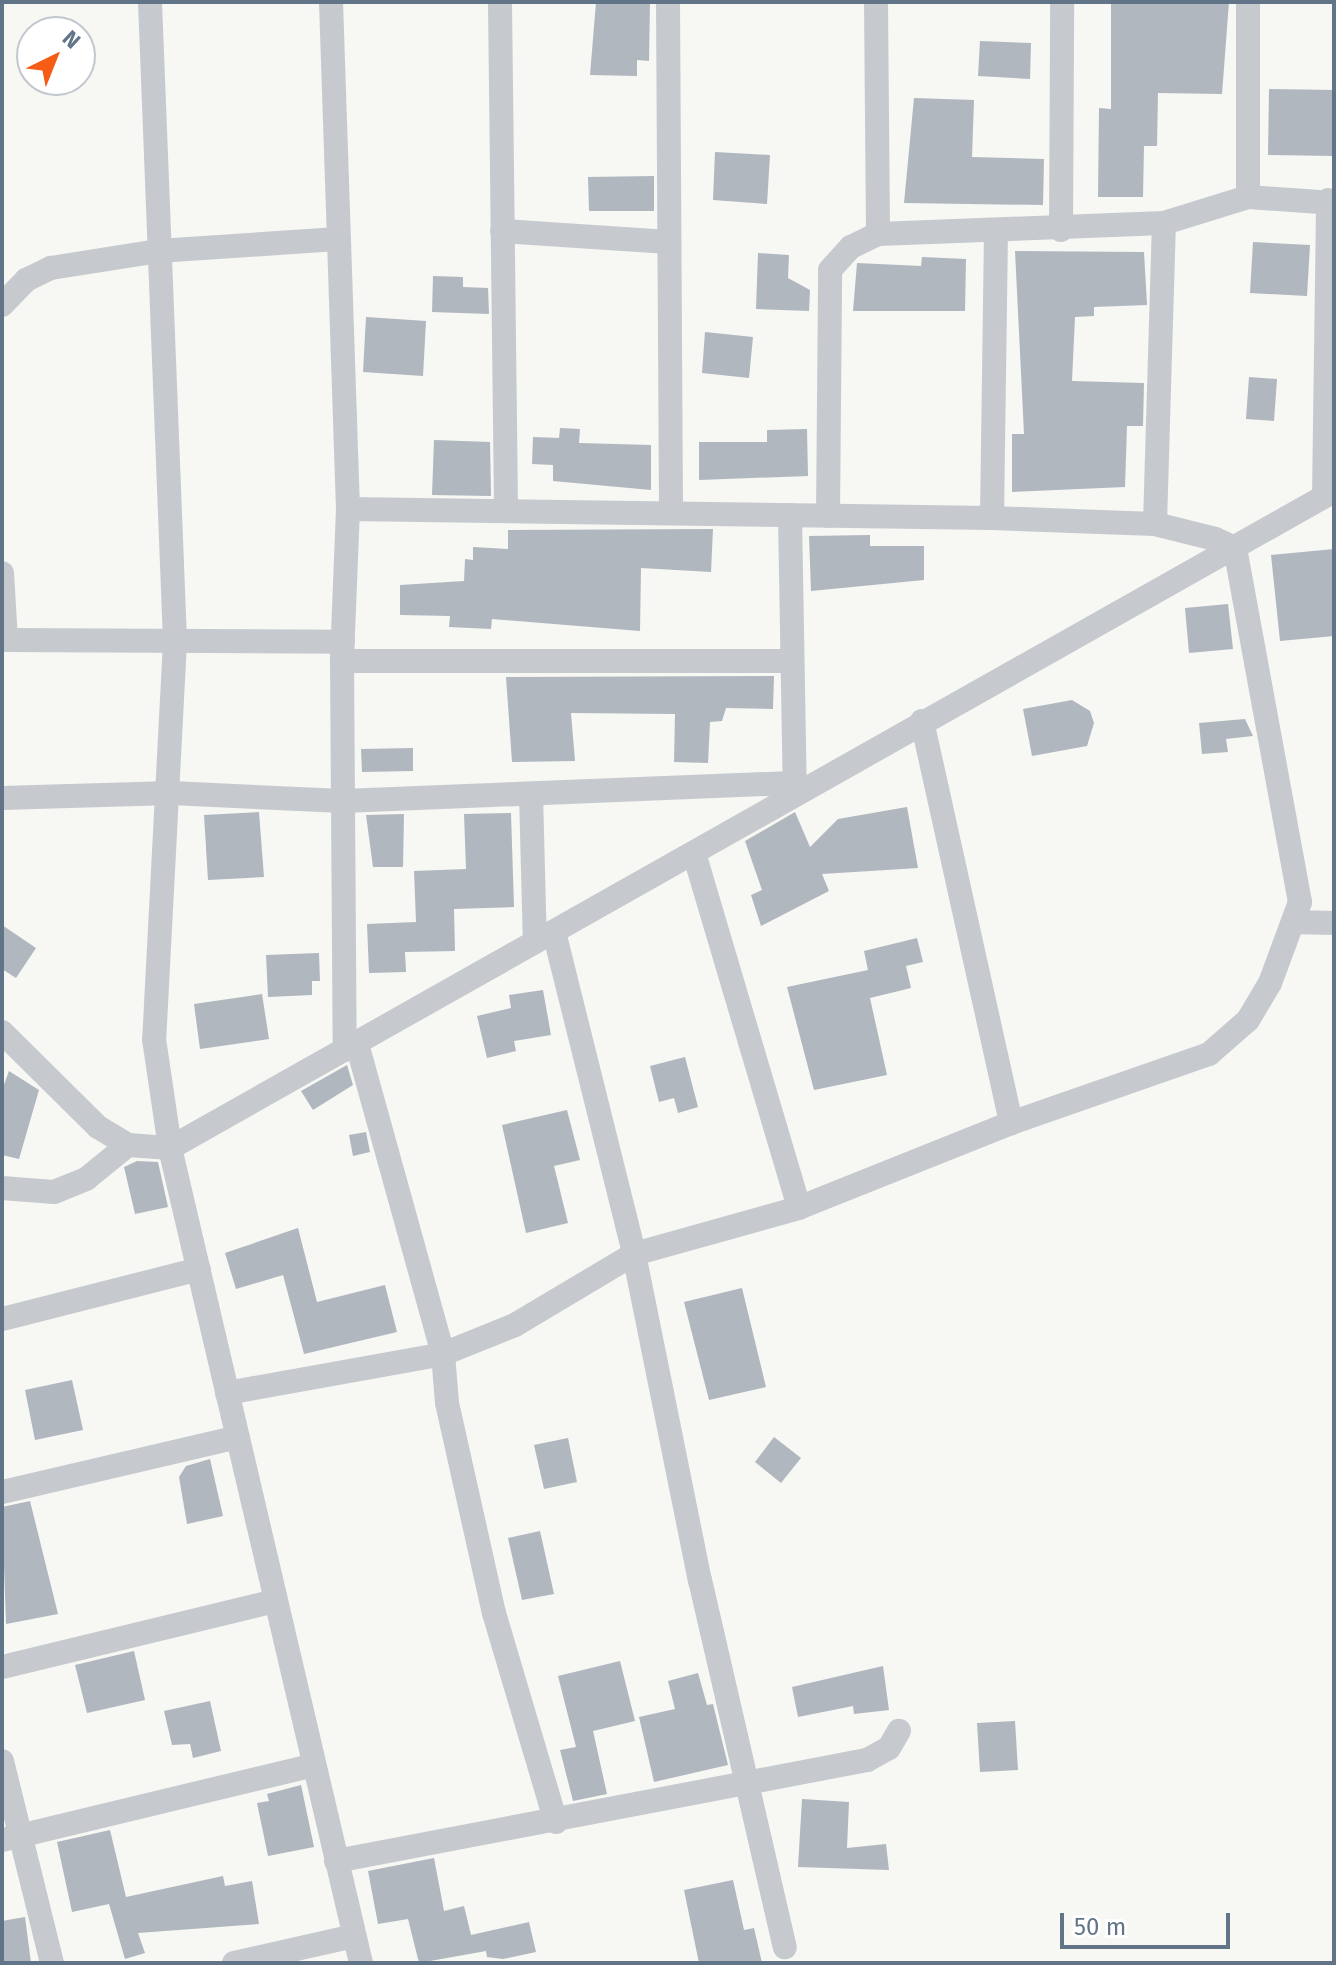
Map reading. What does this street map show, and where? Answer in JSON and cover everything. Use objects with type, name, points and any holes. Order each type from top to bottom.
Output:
[{"type":"street","points":[[150,2],[175,642],[171,793],[154,1039],[170,1148],[361,1963]]},
{"type":"street","points":[[331,2],[348,509],[343,651],[343,801],[351,1047],[443,1354],[447,1403],[494,1613],[556,1822]]},
{"type":"street","points":[[500,2],[506,511]]},
{"type":"street","points":[[668,2],[671,510]]},
{"type":"street","points":[[876,2],[878,234]]},
{"type":"street","points":[[1061,230],[1062,2]]},
{"type":"street","points":[[1248,2],[1248,197]]},
{"type":"street","points":[[2,1032],[98,1127],[128,1145],[170,1148],[694,853],[795,789],[1329,494],[1331,202],[1248,197],[1164,223],[1061,230],[878,234],[851,247],[830,270],[828,516]]},
{"type":"street","points":[[1155,524],[1164,223]]},
{"type":"street","points":[[502,231],[669,242]]},
{"type":"street","points":[[992,518],[996,231]]},
{"type":"street","points":[[2,305],[26,280],[51,268],[158,251],[338,239]]},
{"type":"street","points":[[348,509],[671,510],[1155,524],[1235,548]]},
{"type":"street","points":[[790,515],[789,661],[795,789]]},
{"type":"street","points":[[227,1393],[443,1354],[526,1319],[634,1254],[799,1208],[1011,1123],[1209,1054],[1248,1020],[1300,902],[1235,548]]},
{"type":"street","points":[[2,573],[4,640],[175,642],[343,651],[789,661]]},
{"type":"street","points":[[922,721],[1011,1123]]},
{"type":"street","points":[[2,798],[171,793],[343,801],[795,789]]},
{"type":"street","points":[[531,794],[544,937],[634,1254],[700,1580],[749,1780],[785,1947]]},
{"type":"street","points":[[694,853],[799,1208]]},
{"type":"street","points":[[1293,922],[1334,923]]},
{"type":"street","points":[[2,1188],[54,1192],[86,1179],[128,1145]]},
{"type":"street","points":[[2,1319],[199,1269]]},
{"type":"street","points":[[2,1492],[238,1437]]},
{"type":"street","points":[[2,1667],[275,1601]]},
{"type":"street","points":[[336,1861],[556,1822],[749,1780],[867,1760],[889,1748],[899,1731]]},
{"type":"street","points":[[2,1761],[12,1838],[52,1963]]},
{"type":"street","points":[[12,1838],[314,1765]]},
{"type":"street","points":[[234,1963],[354,1936]]},
{"type":"building","points":[[596,2],[650,2],[649,61],[637,60],[637,76],[590,75]]},
{"type":"building","points":[[1111,2],[1229,2],[1222,94],[1158,93],[1157,146],[1144,146],[1143,197],[1098,197],[1099,108],[1111,109]]},
{"type":"building","points":[[980,41],[1031,43],[1030,79],[978,76]]},
{"type":"building","points":[[1269,89],[1334,90],[1334,156],[1268,155]]},
{"type":"building","points":[[914,98],[974,100],[972,157],[1044,159],[1043,205],[904,203]]},
{"type":"building","points":[[715,152],[770,155],[767,204],[713,200]]},
{"type":"building","points":[[654,176],[654,211],[589,211],[588,177]]},
{"type":"building","points":[[1253,242],[1310,245],[1307,296],[1250,293]]},
{"type":"building","points":[[1015,251],[1144,252],[1147,305],[1094,307],[1094,316],[1075,317],[1072,381],[1144,383],[1143,426],[1127,426],[1125,487],[1012,492],[1012,434],[1024,434]]},
{"type":"building","points":[[758,253],[789,255],[788,278],[810,290],[809,311],[756,309]]},
{"type":"building","points":[[922,257],[966,259],[965,311],[853,311],[857,263],[921,266]]},
{"type":"building","points":[[433,276],[463,277],[463,287],[488,288],[489,314],[432,312]]},
{"type":"building","points":[[366,317],[426,321],[423,376],[363,372]]},
{"type":"building","points":[[705,332],[753,337],[749,378],[702,373]]},
{"type":"building","points":[[1249,377],[1277,379],[1274,421],[1246,419]]},
{"type":"building","points":[[560,428],[580,429],[579,443],[651,445],[651,490],[553,481],[553,465],[532,464],[533,437],[559,438]]},
{"type":"building","points":[[807,429],[808,476],[699,480],[699,442],[767,442],[767,430]]},
{"type":"building","points":[[434,440],[490,442],[491,496],[432,495]]},
{"type":"building","points":[[713,529],[711,572],[641,568],[640,631],[492,619],[491,629],[449,627],[450,616],[400,615],[400,585],[464,581],[465,559],[473,560],[473,547],[508,549],[508,530]]},
{"type":"building","points":[[870,535],[870,546],[924,546],[924,580],[811,591],[809,536]]},
{"type":"building","points":[[1334,549],[1334,636],[1280,641],[1271,555]]},
{"type":"building","points":[[1228,604],[1233,649],[1189,653],[1185,608]]},
{"type":"building","points":[[774,676],[773,709],[726,708],[722,721],[710,722],[708,763],[674,762],[675,714],[571,713],[575,761],[512,762],[506,677]]},
{"type":"building","points":[[1072,700],[1090,711],[1094,723],[1087,746],[1032,756],[1023,709]]},
{"type":"building","points":[[1245,719],[1253,736],[1226,739],[1228,752],[1202,754],[1199,723]]},
{"type":"building","points":[[413,748],[413,771],[362,772],[361,749]]},
{"type":"building","points":[[907,807],[918,868],[822,874],[829,891],[761,926],[751,895],[762,890],[745,841],[795,812],[810,847],[838,819]]},
{"type":"building","points":[[259,812],[264,877],[208,880],[204,815]]},
{"type":"building","points":[[511,813],[514,907],[454,909],[455,951],[405,952],[406,972],[369,973],[367,924],[416,922],[414,871],[466,869],[464,814]]},
{"type":"building","points":[[404,814],[403,867],[373,867],[366,815]]},
{"type":"building","points":[[2,925],[36,948],[16,978],[2,969]]},
{"type":"building","points":[[917,938],[923,962],[906,966],[911,988],[870,998],[887,1075],[814,1090],[787,987],[868,970],[864,951]]},
{"type":"building","points":[[319,953],[320,981],[312,981],[312,995],[268,997],[266,955]]},
{"type":"building","points":[[543,990],[551,1035],[514,1041],[516,1051],[487,1058],[477,1016],[511,1008],[509,995]]},
{"type":"building","points":[[262,994],[269,1039],[200,1049],[194,1004]]},
{"type":"building","points":[[685,1057],[698,1107],[678,1113],[674,1098],[659,1102],[650,1066]]},
{"type":"building","points":[[347,1065],[353,1085],[313,1110],[301,1091]]},
{"type":"building","points":[[9,1071],[39,1090],[19,1159],[2,1155],[2,1090]]},
{"type":"building","points":[[567,1110],[580,1160],[554,1166],[568,1223],[526,1233],[502,1125]]},
{"type":"building","points":[[366,1132],[370,1152],[353,1156],[349,1135]]},
{"type":"building","points":[[137,1161],[158,1162],[168,1207],[135,1214],[124,1167]]},
{"type":"building","points":[[298,1228],[317,1302],[385,1285],[397,1332],[304,1354],[283,1275],[236,1289],[225,1253]]},
{"type":"building","points":[[742,1288],[766,1387],[709,1400],[684,1302]]},
{"type":"building","points":[[72,1380],[83,1430],[35,1440],[25,1390]]},
{"type":"building","points":[[774,1437],[801,1458],[781,1483],[755,1462]]},
{"type":"building","points":[[568,1438],[577,1482],[544,1489],[534,1445]]},
{"type":"building","points":[[210,1459],[223,1516],[187,1524],[179,1477],[186,1466]]},
{"type":"building","points":[[30,1501],[58,1614],[6,1624],[2,1507]]},
{"type":"building","points":[[540,1531],[554,1594],[522,1600],[508,1538]]},
{"type":"building","points":[[134,1651],[145,1700],[87,1713],[75,1665]]},
{"type":"building","points":[[620,1661],[635,1721],[593,1731],[607,1794],[573,1801],[560,1750],[576,1747],[558,1676]]},
{"type":"building","points":[[883,1666],[889,1710],[854,1714],[853,1706],[798,1717],[792,1687]]},
{"type":"building","points":[[698,1673],[707,1705],[713,1704],[728,1765],[654,1782],[639,1717],[675,1709],[668,1681]]},
{"type":"building","points":[[210,1701],[221,1751],[193,1758],[190,1744],[172,1745],[164,1711]]},
{"type":"building","points":[[1015,1721],[1018,1770],[980,1772],[977,1723]]},
{"type":"building","points":[[301,1785],[314,1847],[268,1856],[257,1803],[269,1801],[267,1794]]},
{"type":"building","points":[[802,1799],[849,1802],[847,1848],[886,1844],[889,1870],[798,1867]]},
{"type":"building","points":[[110,1830],[126,1897],[223,1876],[225,1886],[252,1881],[259,1924],[138,1933],[145,1953],[125,1959],[109,1904],[72,1912],[57,1842]]},
{"type":"building","points":[[434,1858],[444,1911],[464,1906],[471,1935],[529,1922],[536,1952],[503,1959],[487,1957],[486,1951],[419,1963],[408,1919],[378,1924],[368,1871]]},
{"type":"building","points":[[733,1880],[744,1930],[754,1928],[762,1963],[699,1963],[684,1890]]},
{"type":"building","points":[[25,1917],[31,1963],[2,1963],[2,1921]]}]
